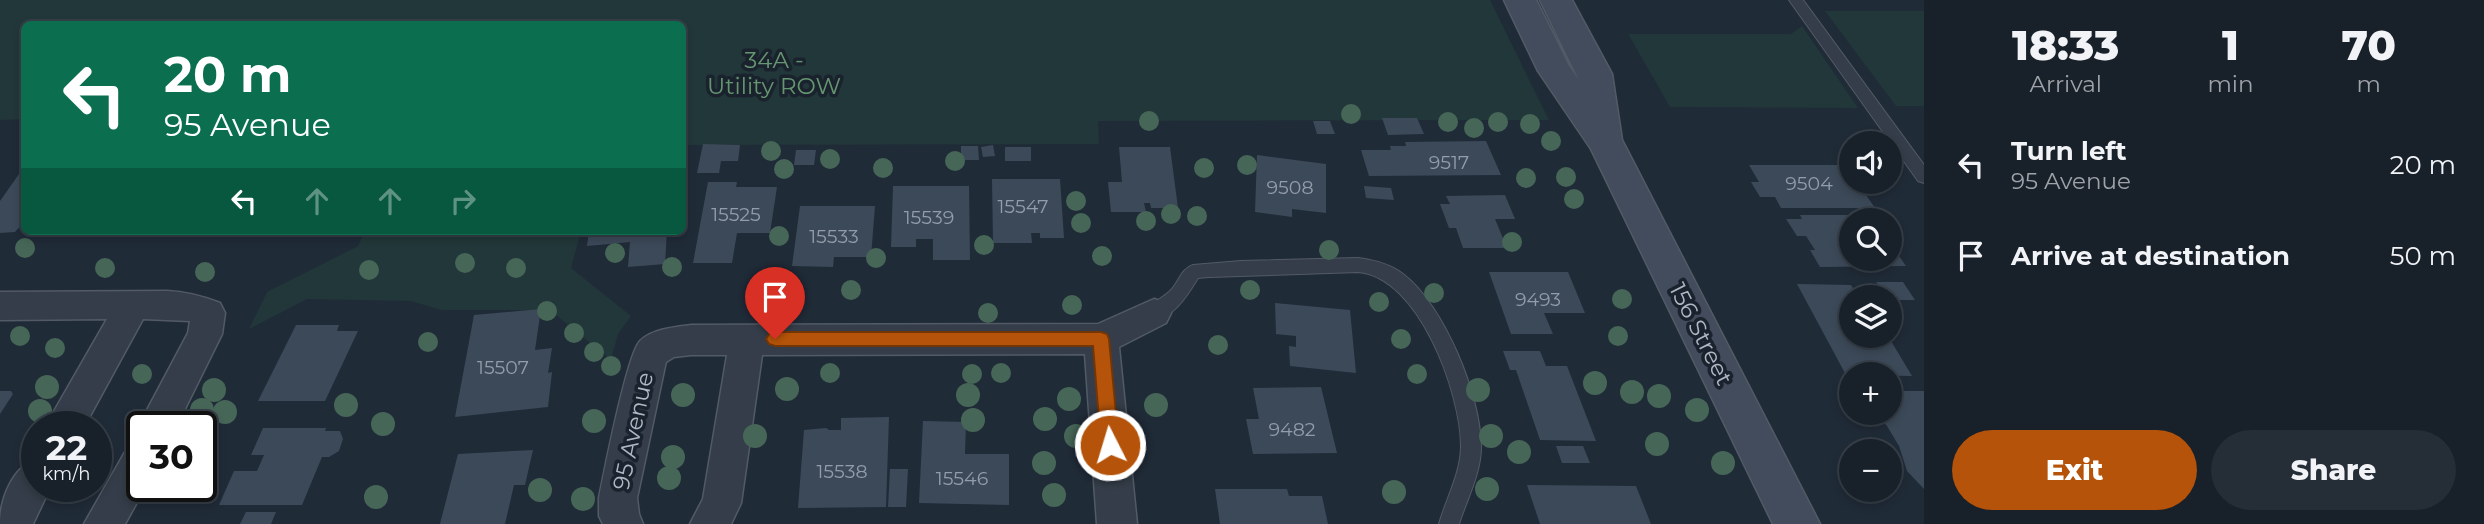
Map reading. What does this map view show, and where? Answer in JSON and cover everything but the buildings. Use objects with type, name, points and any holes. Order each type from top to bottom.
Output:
[{"type":"main road","name":"156 Street","points":[[1520,0],[1555,71],[1606,143],[1797,524]]},
{"type":"main road","name":"156 Street","points":[[1556,0],[1595,74],[1606,143]]},
{"type":"street","points":[[73,411],[133,305]]},
{"type":"street","points":[[0,306],[193,307],[208,313],[205,334],[165,411]]},
{"type":"street","points":[[1116,524],[1101,339],[1154,313]]},
{"type":"street","points":[[710,524],[722,502],[747,339]]},
{"type":"street","name":"95 Avenue","points":[[623,524],[619,516],[618,498],[652,352],[668,343],[747,339],[1101,339]]},
{"type":"street","points":[[104,524],[126,485]]},
{"type":"street","points":[[13,524],[22,502]]},
{"type":"lane","points":[[1796,0],[1924,177]]},
{"type":"lane","points":[[1154,313],[1177,296],[1193,272],[1227,268],[1359,267],[1379,269],[1404,284],[1437,334],[1456,379],[1468,420],[1471,446],[1468,468],[1449,524]]},
{"type":"green space","name":"34A - Utility ROW","points":[[0,0],[1490,0],[1549,120],[1098,121],[1099,144],[686,145],[686,21],[21,21],[21,119],[0,120]]},
{"type":"green space","points":[[1825,11],[1924,11],[1924,106],[1896,106]]},
{"type":"green space","points":[[1802,26],[1858,108],[1670,107],[1628,34],[1791,34]]},
{"type":"green space","points":[[363,235],[580,235],[571,268],[631,316],[618,334],[611,360],[550,310],[441,310],[411,301],[307,299],[249,329],[267,292],[358,246]]},
{"type":"route","points":[[775,339],[1101,339],[1110,445]]}]
